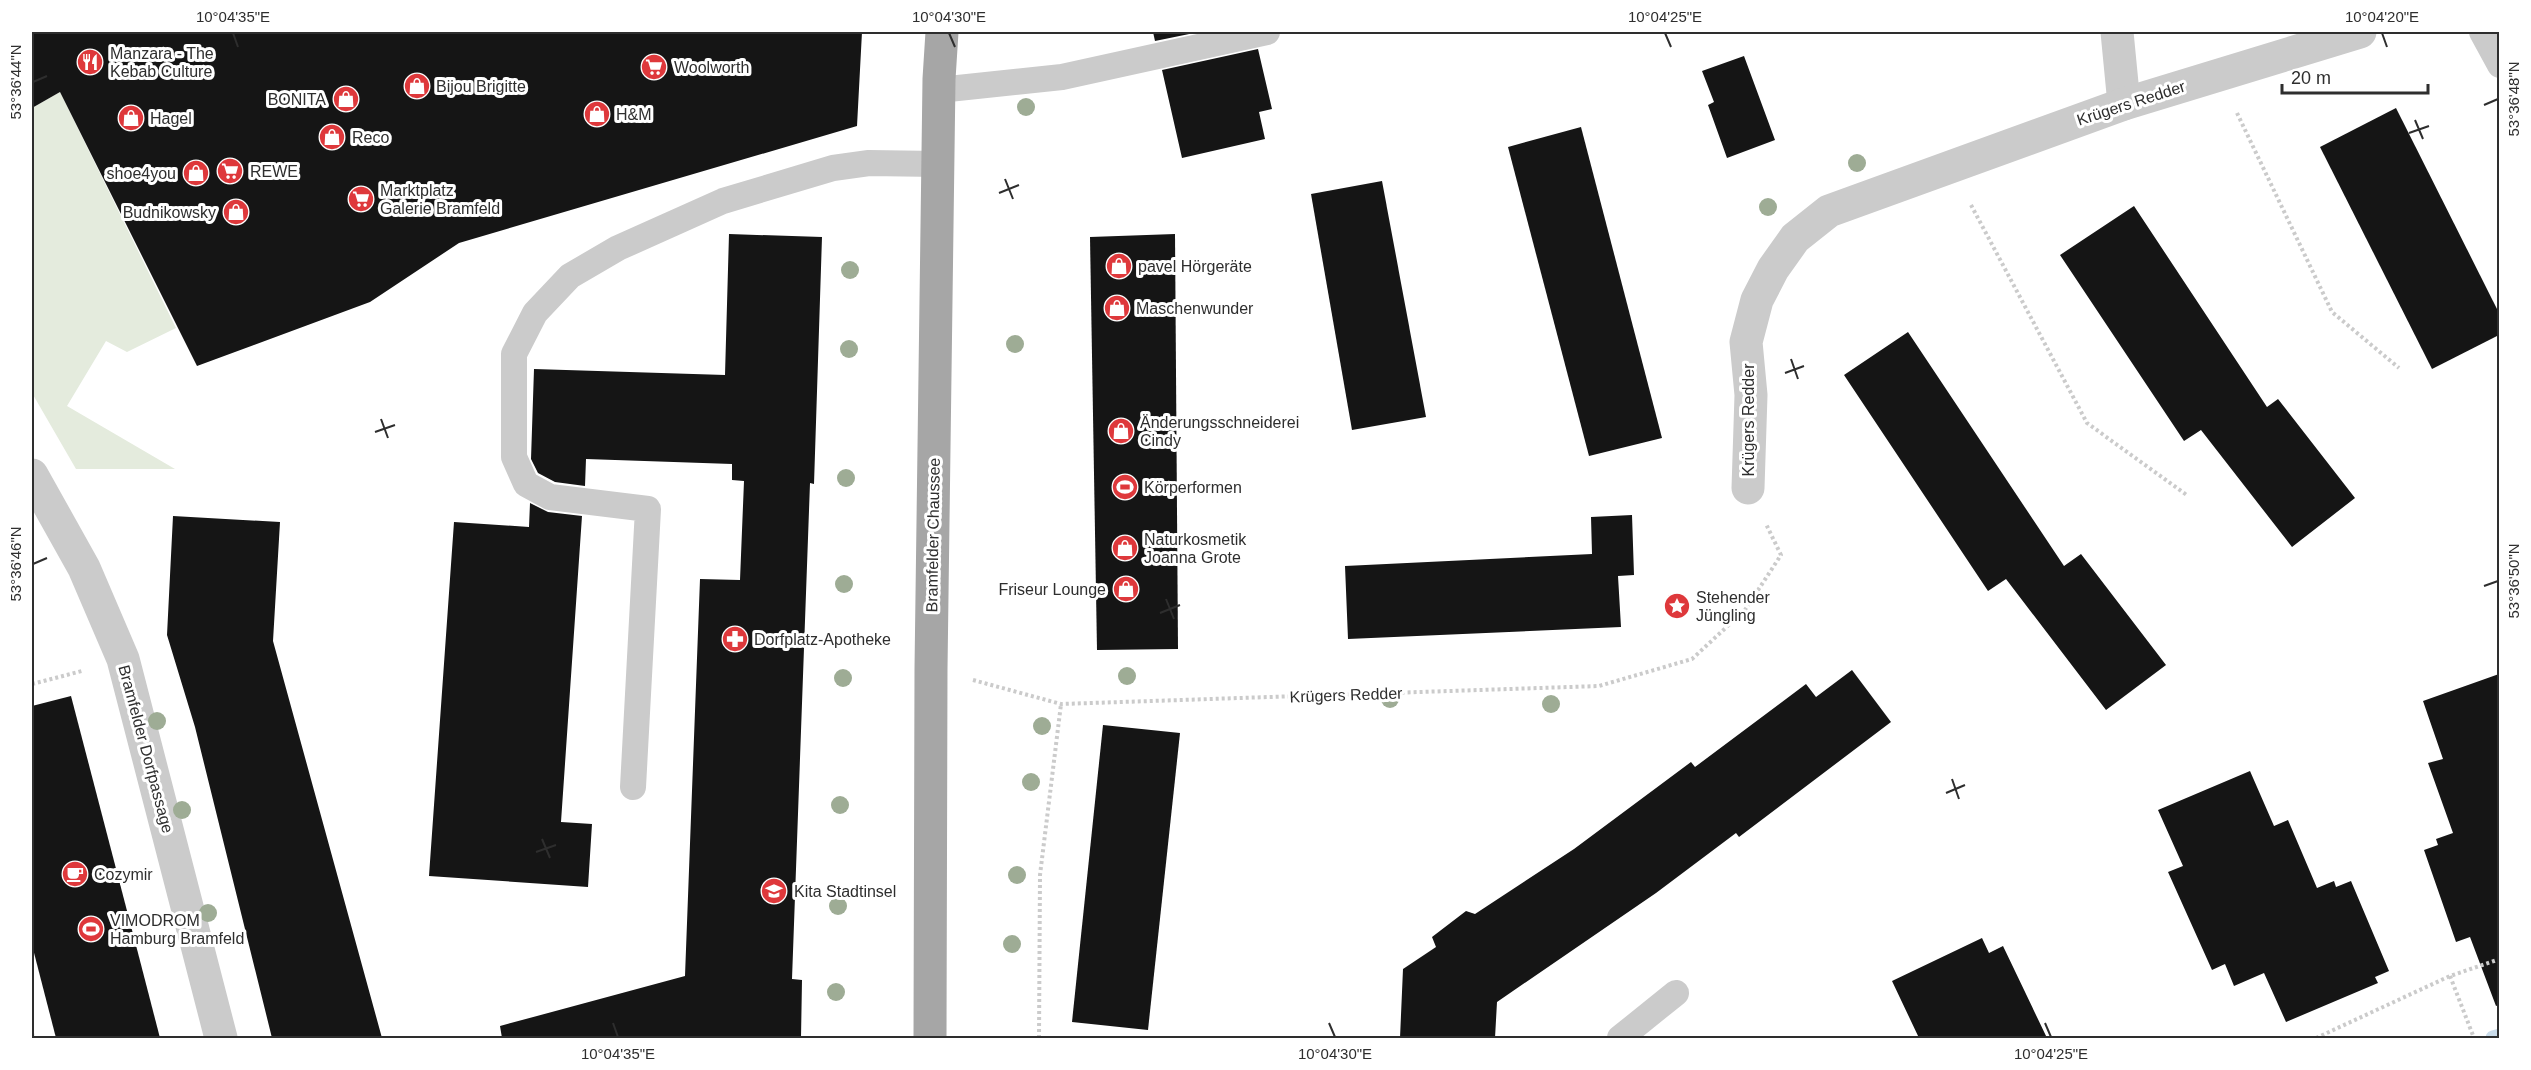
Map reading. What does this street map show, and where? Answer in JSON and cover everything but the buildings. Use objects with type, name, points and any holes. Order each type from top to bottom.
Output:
[{"type":"main road","name":"Bramfelder Chaussee","points":[[930,1038],[931,669],[939,90],[942,32]]},
{"type":"street","points":[[2117,32],[2124,104]]},
{"type":"street","name":"Krügers Redder","points":[[1748,488],[1751,395],[1746,342],[1757,300],[1773,269],[1795,238],[1829,211],[2124,104],[2360,32]]},
{"type":"street","name":"Bramfelder Dorfpassage","points":[[32,475],[84,568],[123,659],[221,1038]]},
{"type":"lane","points":[[939,90],[1062,77],[1267,32]]},
{"type":"lane","points":[[2482,32],[2499,65]]},
{"type":"lane","points":[[633,787],[648,509],[550,497],[526,484],[514,457],[514,354],[535,313],[570,276],[618,248],[723,201],[833,168],[869,163],[938,164]]},
{"type":"lane","points":[[1620,1038],[1676,993]]},
{"type":"path","points":[[2219,75],[2332,312],[2399,368]]},
{"type":"path","points":[[1950,167],[2088,423],[2188,496]]},
{"type":"path","name":"Krügers Redder","points":[[931,669],[1061,704],[1599,686],[1692,659],[1745,610],[1781,555],[1748,488]]},
{"type":"path","points":[[32,684],[123,659]]},
{"type":"path","points":[[1039,1038],[1040,875],[1061,704]]},
{"type":"path","points":[[2316,1038],[2450,976],[2499,958]]},
{"type":"path","points":[[2450,976],[2474,1038]]},
{"type":"path","points":[[32,1033],[33,1038]]},
{"type":"shaded area","points":[[60,92],[176,328],[127,352],[106,341],[67,406],[175,469],[76,469],[32,393],[32,108]]},
{"type":"waterway","points":[[2493,1038],[2500,1036]]},
{"type":"place","name":"Manzara - The Kebab Culture","points":[[90,62]]},
{"type":"place","name":"Woolworth","points":[[654,67]]},
{"type":"place","name":"Bijou Brigitte","points":[[417,86]]},
{"type":"place","name":"BONITA","points":[[346,99]]},
{"type":"place","name":"H&M","points":[[597,114]]},
{"type":"place","name":"Hagel","points":[[131,118]]},
{"type":"place","name":"Reco","points":[[332,137]]},
{"type":"place","name":"REWE","points":[[230,171]]},
{"type":"place","name":"shoe4you","points":[[196,173]]},
{"type":"place","name":"Marktplatz Galerie Bramfeld","points":[[361,199]]},
{"type":"place","name":"Budnikowsky","points":[[236,212]]},
{"type":"place","name":"pavel Hörgeräte","points":[[1119,266]]},
{"type":"place","name":"Maschenwunder","points":[[1117,308]]},
{"type":"place","name":"Änderungsschneiderei Cindy","points":[[1121,431]]},
{"type":"place","name":"Körperformen","points":[[1125,487]]},
{"type":"place","name":"Naturkosmetik Joanna Grote","points":[[1125,548]]},
{"type":"place","name":"Friseur Lounge","points":[[1126,589]]},
{"type":"place","name":"Stehender Jüngling","points":[[1677,606]]},
{"type":"place","name":"Dorfplatz-Apotheke","points":[[735,639]]},
{"type":"place","name":"Cozymir","points":[[75,874]]},
{"type":"place","name":"Kita Stadtinsel","points":[[774,891]]},
{"type":"place","name":"VIMODROM Hamburg Bramfeld","points":[[91,929]]}]
